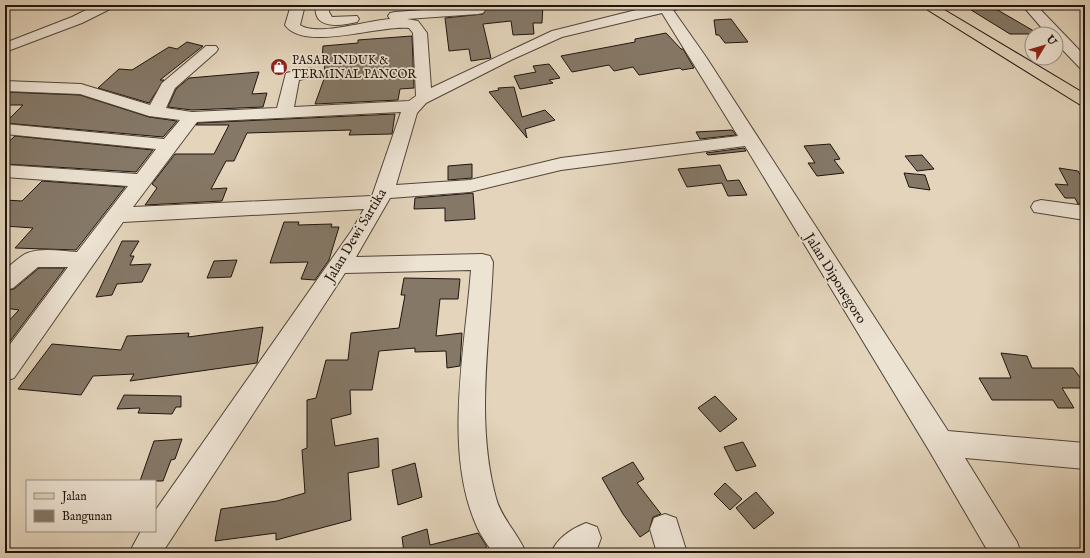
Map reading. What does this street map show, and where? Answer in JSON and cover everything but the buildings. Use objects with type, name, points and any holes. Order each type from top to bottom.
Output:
[{"type":"main road","points":[[927,5],[1085,101]]},
{"type":"main road","points":[[942,5],[1024,53]]},
{"type":"main road","points":[[1046,66],[1085,89]]},
{"type":"street","points":[[5,48],[77,20],[107,5]]},
{"type":"street","points":[[298,5],[292,25],[295,28],[307,33],[379,24],[414,24],[420,33],[419,102]]},
{"type":"street","points":[[323,5],[322,12],[324,18],[331,21],[478,10]]},
{"type":"street","points":[[1029,5],[1049,26]]},
{"type":"street","points":[[5,86],[81,89],[155,112],[192,117],[419,102],[506,56],[557,34],[669,6]]},
{"type":"street","name":"Jalan Diponegoro","points":[[669,6],[698,57],[940,443],[1006,553]]},
{"type":"street","points":[[1064,43],[1085,65]]},
{"type":"street","points":[[155,112],[168,86],[180,74],[211,49]]},
{"type":"street","points":[[285,112],[292,76],[311,73]]},
{"type":"street","name":"Jalan Dewi Sartika","points":[[144,553],[339,265],[381,197],[394,156],[419,102]]},
{"type":"street","points":[[5,370],[68,285],[83,260],[169,145],[192,117]]},
{"type":"street","points":[[5,129],[169,145]]},
{"type":"street","points":[[117,215],[381,197],[470,186],[562,164],[750,140]]},
{"type":"street","points":[[5,171],[142,181]]},
{"type":"street","points":[[1041,207],[1085,213]]},
{"type":"street","points":[[5,282],[32,260],[46,258],[83,260]]},
{"type":"street","points":[[339,265],[482,262],[472,383],[473,448],[481,497],[488,519],[510,553]]},
{"type":"street","points":[[940,443],[1085,456]]},
{"type":"place","name":"PASAR INDUK & TERMINAL PANCOR","points":[[279,67]]}]
